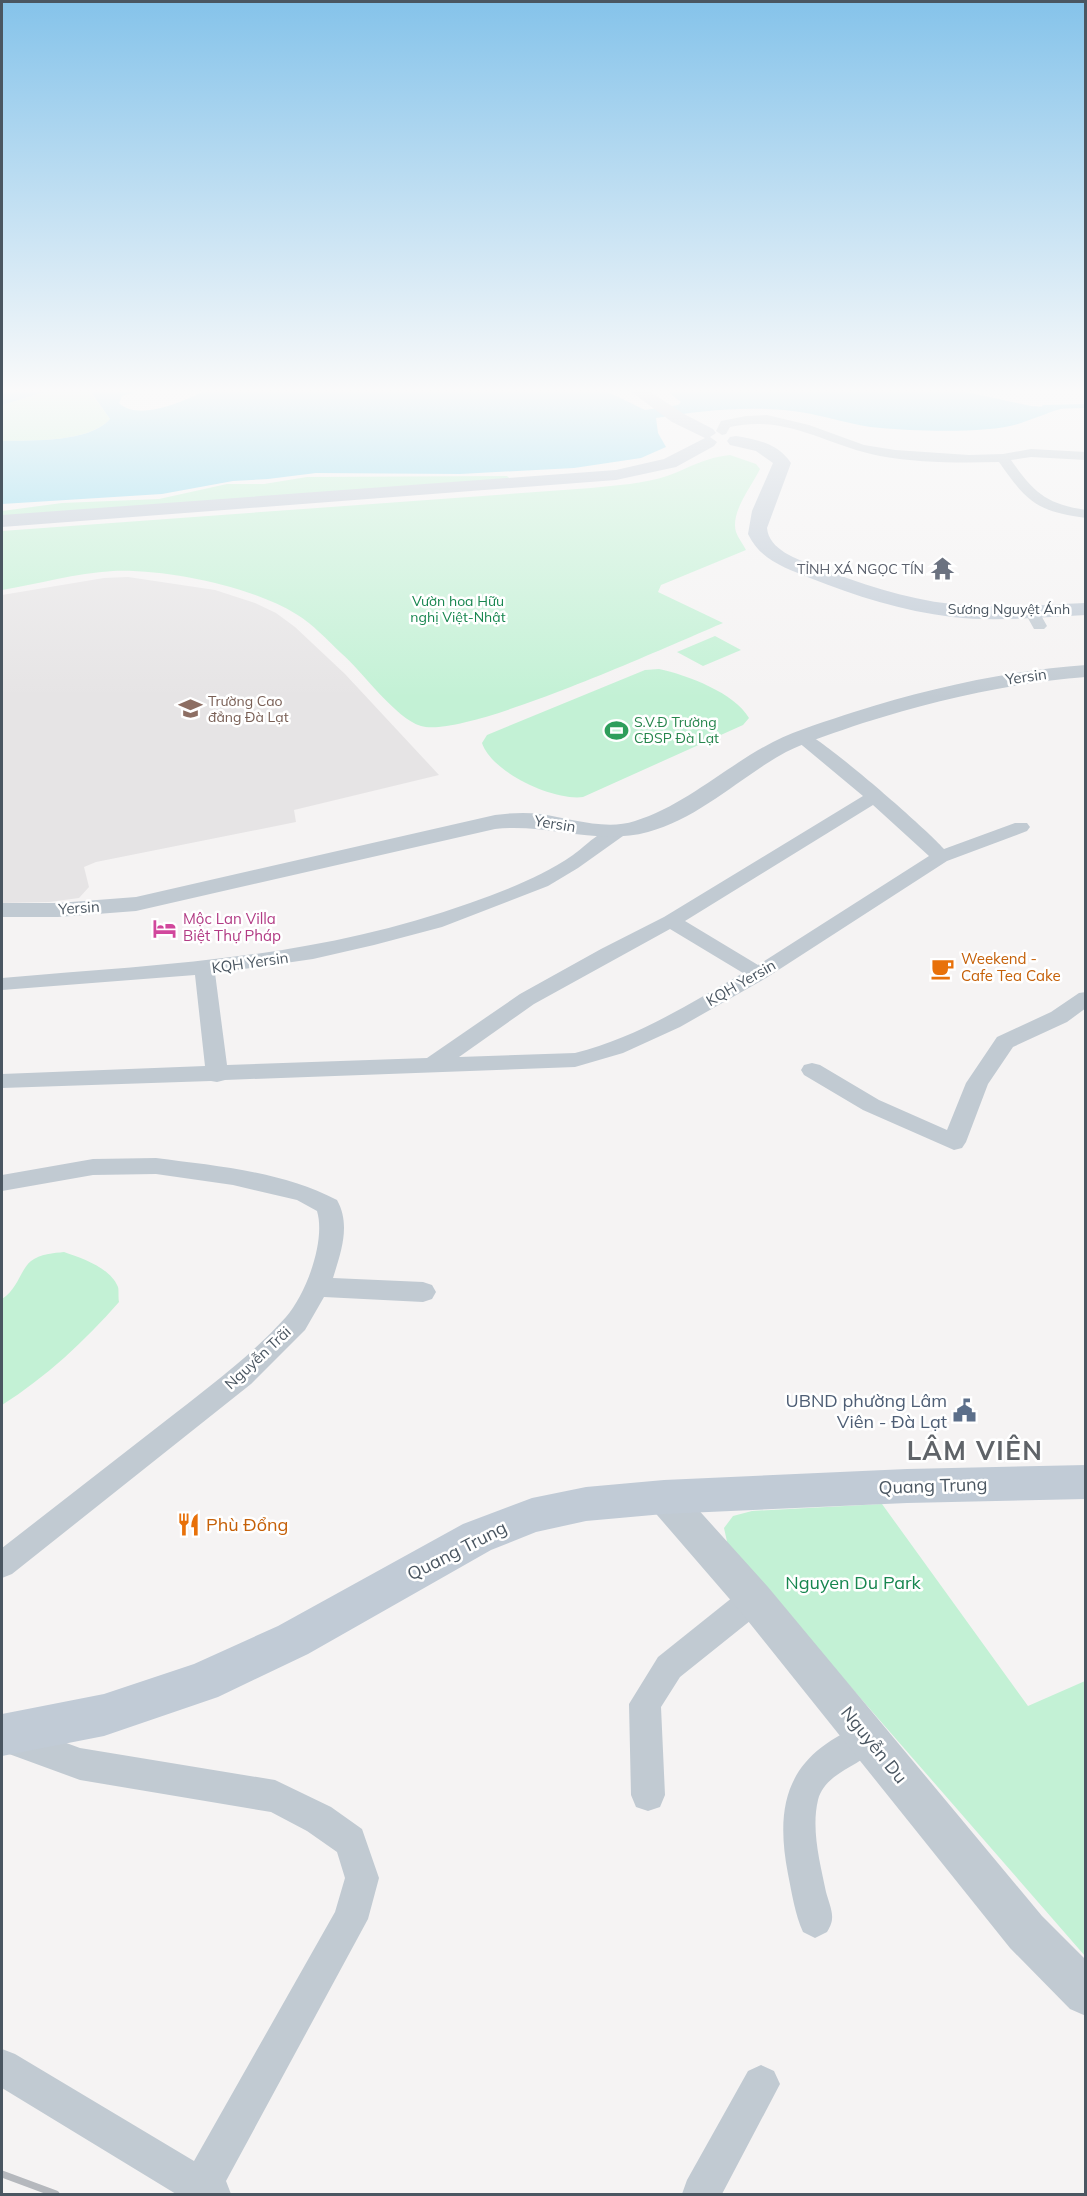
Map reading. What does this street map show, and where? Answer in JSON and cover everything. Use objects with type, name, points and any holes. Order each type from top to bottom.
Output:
[{"type":"main road","points":[[2,521],[377,493]]},
{"type":"main road","name":"Sương Nguyệt Ánh","points":[[771,493],[757,530],[762,543],[784,559],[854,588],[936,608],[1035,618],[1086,609]]},
{"type":"main road","name":"Quang Trung","points":[[2,1735],[104,1715],[202,1682],[293,1640],[477,1537],[532,1515],[586,1504],[664,1497],[907,1486],[1086,1482]]},
{"type":"street","points":[[1028,493],[1036,501],[1048,507],[1086,514]]},
{"type":"street","name":"Yersin","points":[[2,910],[49,910],[136,904],[495,822],[517,819],[543,821],[580,829],[616,831],[642,827],[667,816],[779,747],[803,737],[889,708],[960,689],[1026,676],[1086,671]]},
{"type":"street","points":[[803,737],[931,846],[940,857]]},
{"type":"street","points":[[434,1064],[527,999],[608,953],[672,921],[873,796]]},
{"type":"street","name":"KQH Yersin","points":[[2,1081],[217,1075],[434,1064],[575,1060],[601,1054],[647,1037],[759,974],[847,920],[940,857],[1021,826]]},
{"type":"street","name":"KQH Yersin","points":[[2,984],[204,969],[369,942],[425,927],[479,907],[557,873],[616,831]]},
{"type":"street","points":[[672,921],[759,974]]},
{"type":"street","points":[[204,969],[215,1043],[217,1075]]},
{"type":"street","points":[[813,1070],[871,1105],[954,1142],[977,1083],[1005,1042],[1059,1017],[1086,998]]},
{"type":"street","name":"Nguyễn Trãi","points":[[2,1183],[93,1167],[156,1166],[233,1177],[304,1193],[328,1206],[333,1223],[329,1252],[317,1287],[296,1323],[242,1376],[2,1565]]},
{"type":"street","points":[[317,1287],[423,1292]]},
{"type":"street","name":"Nguyễn Du","points":[[664,1497],[754,1599],[1026,1932],[1086,1993]]},
{"type":"street","points":[[648,1795],[645,1704],[669,1667],[754,1599]]},
{"type":"street","points":[[2,1735],[80,1764],[275,1796],[319,1818],[350,1842],[362,1878],[350,1919],[206,2191],[2,2067]]},
{"type":"street","points":[[814,1920],[803,1853],[800,1813],[807,1786],[825,1766],[868,1737]]},
{"type":"street","points":[[701,2194],[761,2084]]},
{"type":"shaded area","name":"Trường Cao đẳng Đà Lạt","points":[[128,577],[215,590],[255,603],[276,613],[295,627],[345,674],[439,775],[294,810],[296,822],[96,862],[84,867],[89,887],[79,898],[49,902],[2,903],[2,595],[104,578]]},
{"type":"green space","points":[[184,493],[357,493],[2,522],[2,511],[62,503],[159,499]]},
{"type":"green space","name":"Vườn hoa Hữu nghị Việt-Nhật","points":[[516,493],[746,493],[736,516],[735,524],[736,532],[746,550],[661,585],[658,592],[723,623],[569,688],[480,718],[445,726],[421,726],[411,722],[390,705],[308,622],[256,595],[183,576],[134,571],[71,576],[2,590],[2,531]]},
{"type":"green space","points":[[715,636],[741,650],[703,666],[677,652]]},
{"type":"green space","name":"S.V.Đ Trường CĐSP Đà Lạt","points":[[659,669],[683,676],[722,693],[742,709],[749,718],[743,725],[583,797],[556,794],[525,783],[498,765],[482,743],[487,735],[645,670]]},
{"type":"green space","points":[[64,1252],[94,1264],[109,1274],[118,1287],[119,1302],[64,1358],[2,1405],[2,1299],[12,1290],[31,1261],[43,1255]]},
{"type":"green space","name":"Nguyen Du Park","points":[[882,1504],[1028,1706],[1085,1681],[1085,1956],[728,1546],[724,1528],[733,1516],[752,1511]]},
{"type":"water","points":[[2,493],[165,493],[162,494],[2,504]]},
{"type":"railway","points":[[2,2174],[56,2194]]},
{"type":"place","name":"TỈNH XÁ NGỌC TÍN","points":[[942,569]]},
{"type":"place","name":"Trường Cao đẳng Đà Lạt","points":[[190,709]]},
{"type":"place","name":"S.V.Đ Trường CĐSP Đà Lạt","points":[[616,730]]},
{"type":"place","name":"Mộc Lan Villa Biệt Thự Pháp","points":[[165,928]]},
{"type":"place","name":"Weekend - Cafe Tea Cake","points":[[943,968]]},
{"type":"place","name":"UBND phường Lâm Viên - Đà Lạt","points":[[965,1411]]},
{"type":"place","name":"Phù Đổng","points":[[188,1525]]},
{"type":"district","name":"LÂM VIÊN","points":[[975,1451]]}]
